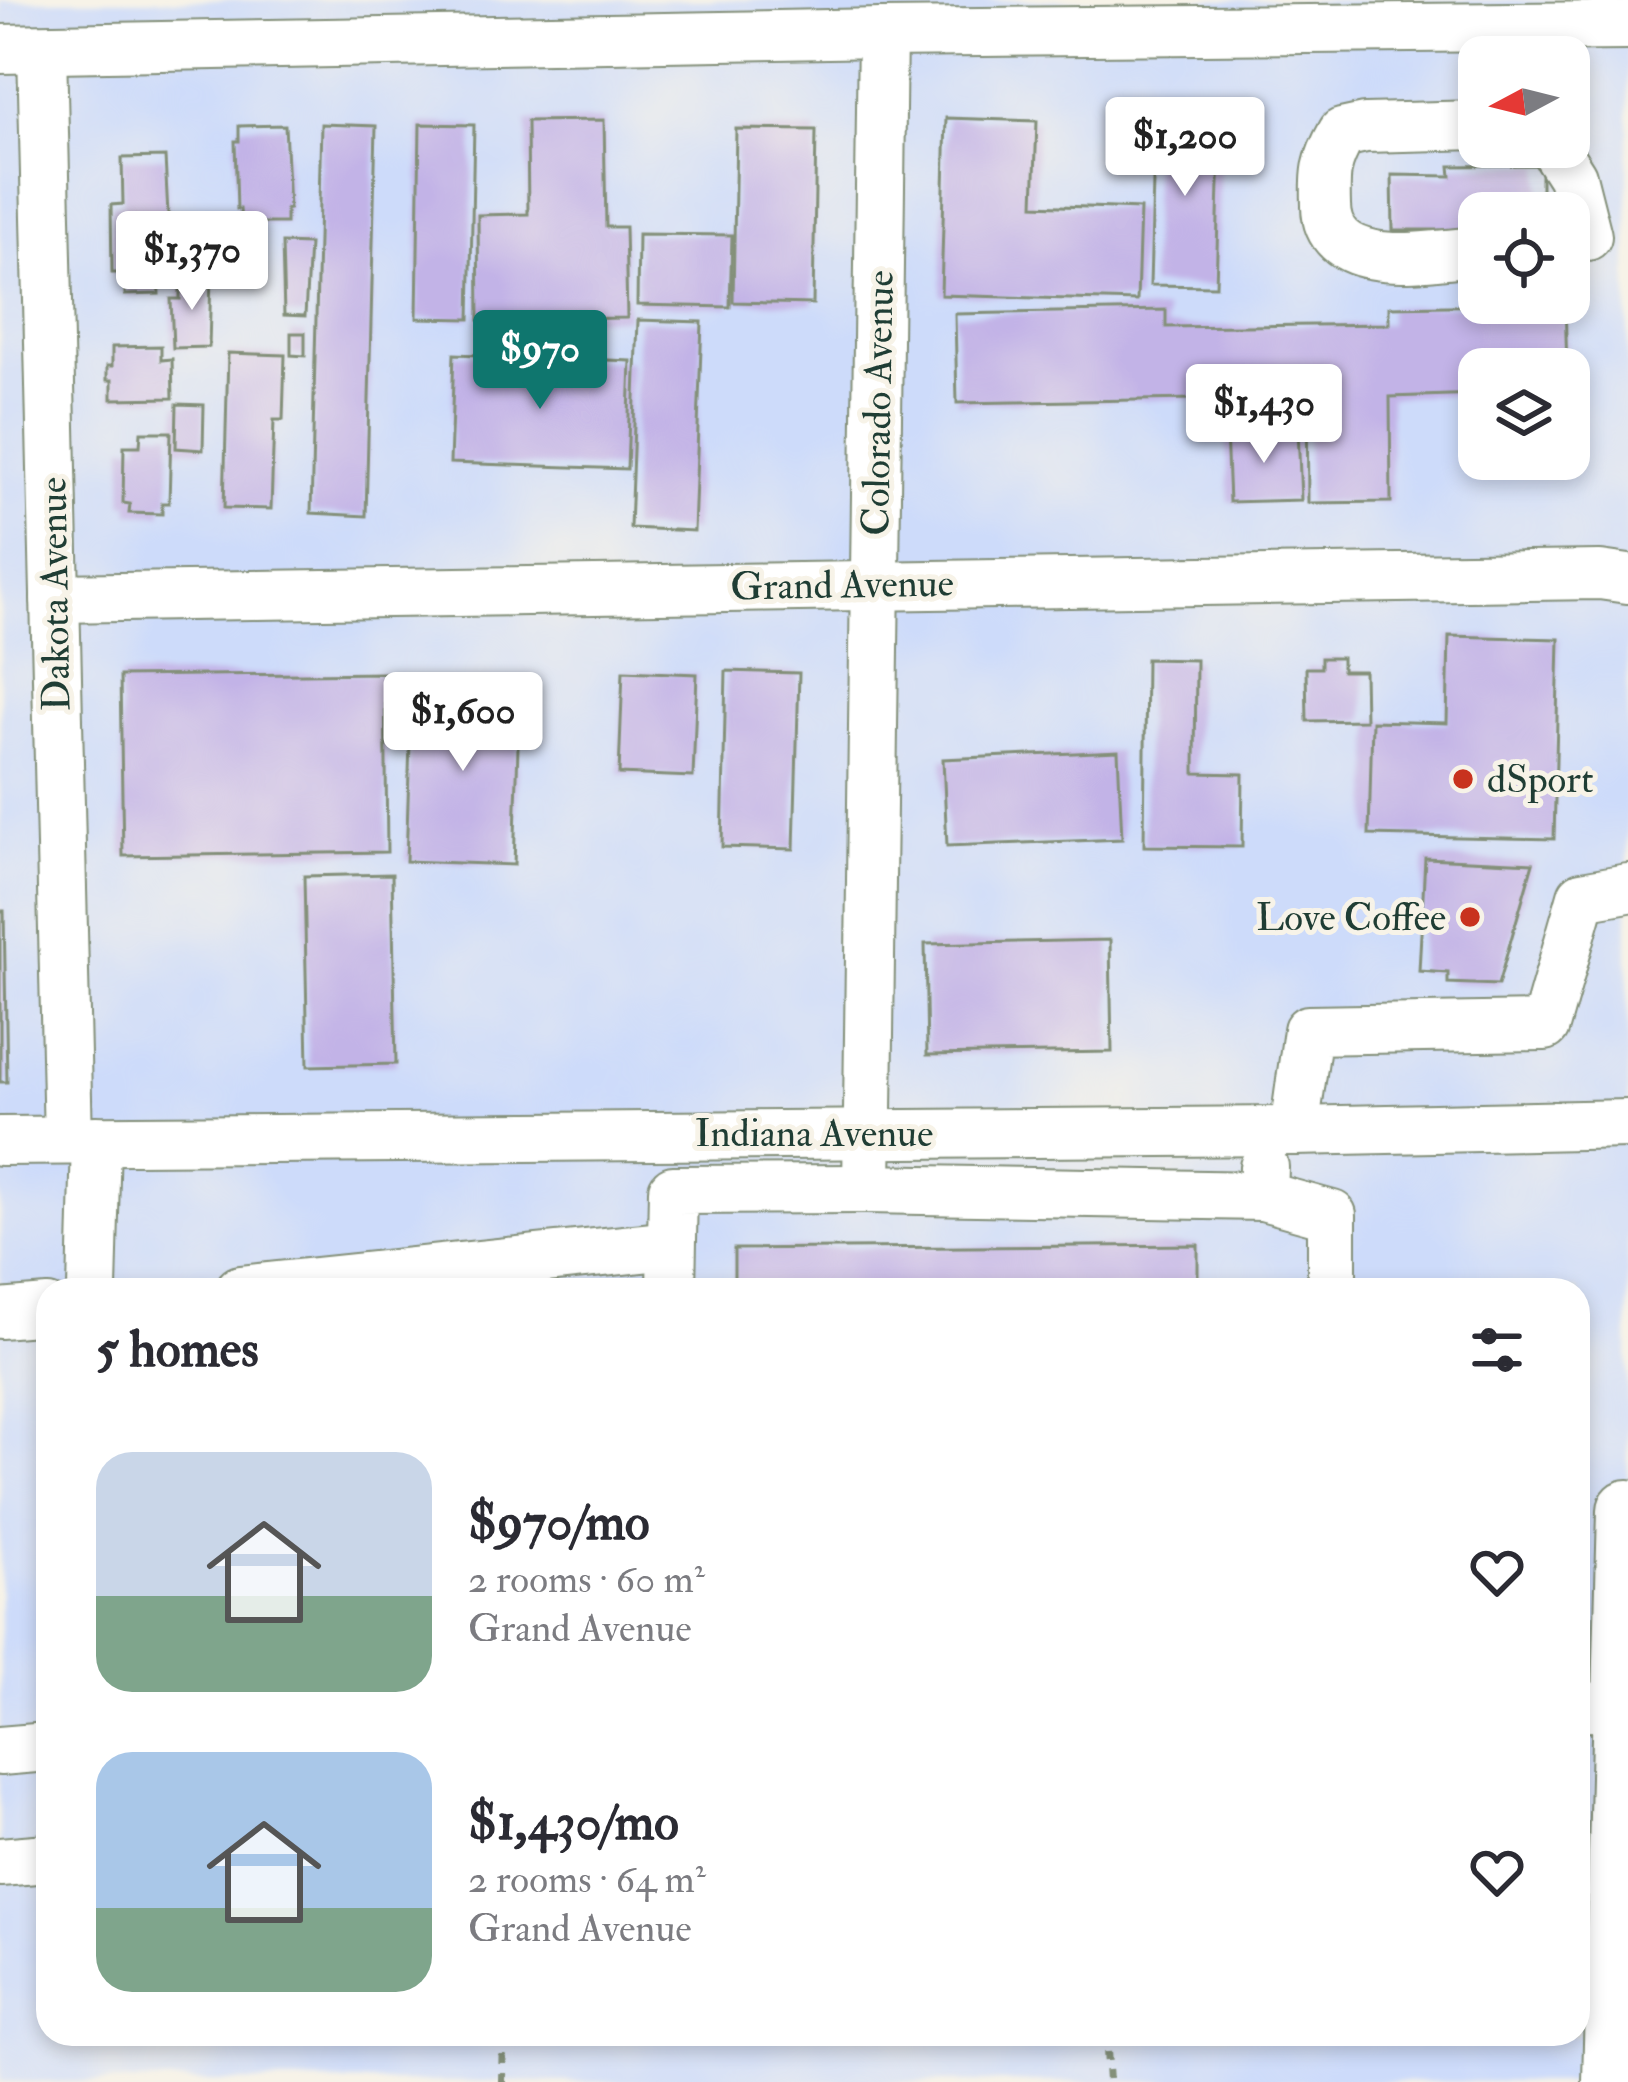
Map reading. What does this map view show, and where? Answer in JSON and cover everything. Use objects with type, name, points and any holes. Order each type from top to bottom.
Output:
[{"type":"main road","points":[[1613,2082],[1609,1705],[1628,1510]]},
{"type":"street","points":[[21,49],[571,20],[882,33],[1013,16],[1197,15],[1628,26]]},
{"type":"street","name":"Colorado Avenue","points":[[867,1189],[882,33]]},
{"type":"street","name":"Dakota Avenue","points":[[21,49],[91,1278]]},
{"type":"street","points":[[1458,126],[1365,128],[1342,134],[1325,162],[1326,222],[1343,247],[1370,256],[1458,252]]},
{"type":"street","points":[[1566,168],[1595,238]]},
{"type":"street","name":"Grand Avenue","points":[[55,598],[1600,575],[1628,579]]},
{"type":"street","points":[[1264,1196],[1308,1030],[1545,1026],[1582,896],[1628,888]]},
{"type":"street","name":"Indiana Avenue","points":[[0,1141],[1628,1124]]},
{"type":"street","points":[[475,1278],[671,1268],[673,1190],[867,1189],[1264,1196],[1332,1215],[1332,1278]]},
{"type":"street","points":[[0,1314],[36,1311]]},
{"type":"street","points":[[0,1751],[36,1748]]},
{"type":"street","points":[[0,1862],[36,1859]]},
{"type":"path","points":[[502,2046],[502,2082]]},
{"type":"path","points":[[1107,2046],[1109,2082]]},
{"type":"shaded area","points":[[0,0],[1628,0],[1628,2082],[0,2082],[0,1862],[36,1859],[36,2046],[1590,2046],[1590,1278],[36,1278],[36,1853],[0,1856]]},
{"type":"building","points":[[1155,112],[1221,114],[1216,286],[1150,285]]},
{"type":"building","points":[[946,118],[1037,121],[1034,205],[1140,209],[1137,301],[941,295]]},
{"type":"building","points":[[604,120],[606,227],[625,227],[627,318],[479,320],[478,215],[528,214],[527,121]]},
{"type":"building","points":[[321,124],[376,126],[366,516],[311,513]]},
{"type":"building","points":[[420,124],[474,125],[470,319],[417,318]]},
{"type":"building","points":[[285,125],[286,223],[241,223],[235,141],[239,141],[239,126]]},
{"type":"building","points":[[736,129],[816,130],[813,304],[733,302]]},
{"type":"building","points":[[165,157],[171,272],[158,273],[159,294],[125,295],[125,273],[112,273],[111,205],[123,204],[122,158]]},
{"type":"building","points":[[1450,166],[1541,168],[1541,192],[1458,192],[1458,230],[1393,230],[1392,175],[1451,176]]},
{"type":"building","points":[[638,234],[732,235],[730,307],[637,305]]},
{"type":"building","points":[[282,243],[309,244],[305,316],[284,315]]},
{"type":"building","points":[[211,275],[209,347],[173,348],[171,299],[180,299],[180,276]]},
{"type":"building","points":[[1458,306],[1458,324],[1566,324],[1566,348],[1458,348],[1458,395],[1390,397],[1391,502],[1308,503],[1307,397],[957,403],[955,314],[1166,310],[1166,327],[1389,324],[1389,307]]},
{"type":"building","points":[[638,320],[702,322],[694,531],[630,528]]},
{"type":"building","points":[[291,333],[305,333],[305,356],[291,355]]},
{"type":"building","points":[[161,346],[161,360],[172,359],[173,398],[112,399],[107,366],[112,366],[112,347]]},
{"type":"building","points":[[228,353],[285,355],[283,420],[274,420],[271,509],[224,508]]},
{"type":"building","points":[[454,354],[631,361],[627,469],[450,463]]},
{"type":"building","points":[[177,404],[204,405],[203,450],[176,448]]},
{"type":"building","points":[[1298,429],[1301,500],[1229,502],[1226,431]]},
{"type":"building","points":[[141,432],[171,432],[169,503],[162,503],[162,514],[129,513],[130,504],[123,503],[124,446],[140,446]]},
{"type":"building","name":"dSport","points":[[1449,636],[1559,639],[1554,839],[1369,835],[1372,721],[1447,723]]},
{"type":"building","points":[[1321,658],[1342,658],[1342,671],[1364,671],[1365,720],[1307,721],[1306,668],[1321,668]]},
{"type":"building","points":[[1146,659],[1196,660],[1195,773],[1243,774],[1242,847],[1144,846]]},
{"type":"building","points":[[623,671],[697,674],[693,777],[619,774]]},
{"type":"building","points":[[726,671],[799,673],[794,849],[722,847]]},
{"type":"building","points":[[385,673],[387,852],[123,856],[120,676]]},
{"type":"building","points":[[412,684],[520,688],[514,865],[406,861]]},
{"type":"building","points":[[1118,751],[1122,839],[947,846],[943,759]]},
{"type":"building","name":"Love Coffee","points":[[1425,858],[1533,863],[1498,985],[1448,983],[1448,973],[1419,971]]},
{"type":"building","points":[[392,874],[396,1064],[308,1066],[304,876]]},
{"type":"building","points":[[0,911],[4,911],[7,1082],[0,1082]]},
{"type":"building","points":[[1110,940],[1112,1052],[927,1055],[925,944]]},
{"type":"building","points":[[1198,1245],[1198,1278],[734,1278],[734,1249]]},
{"type":"place","name":"dSport","points":[[1463,779]]},
{"type":"place","name":"Love Coffee","points":[[1470,917]]}]
